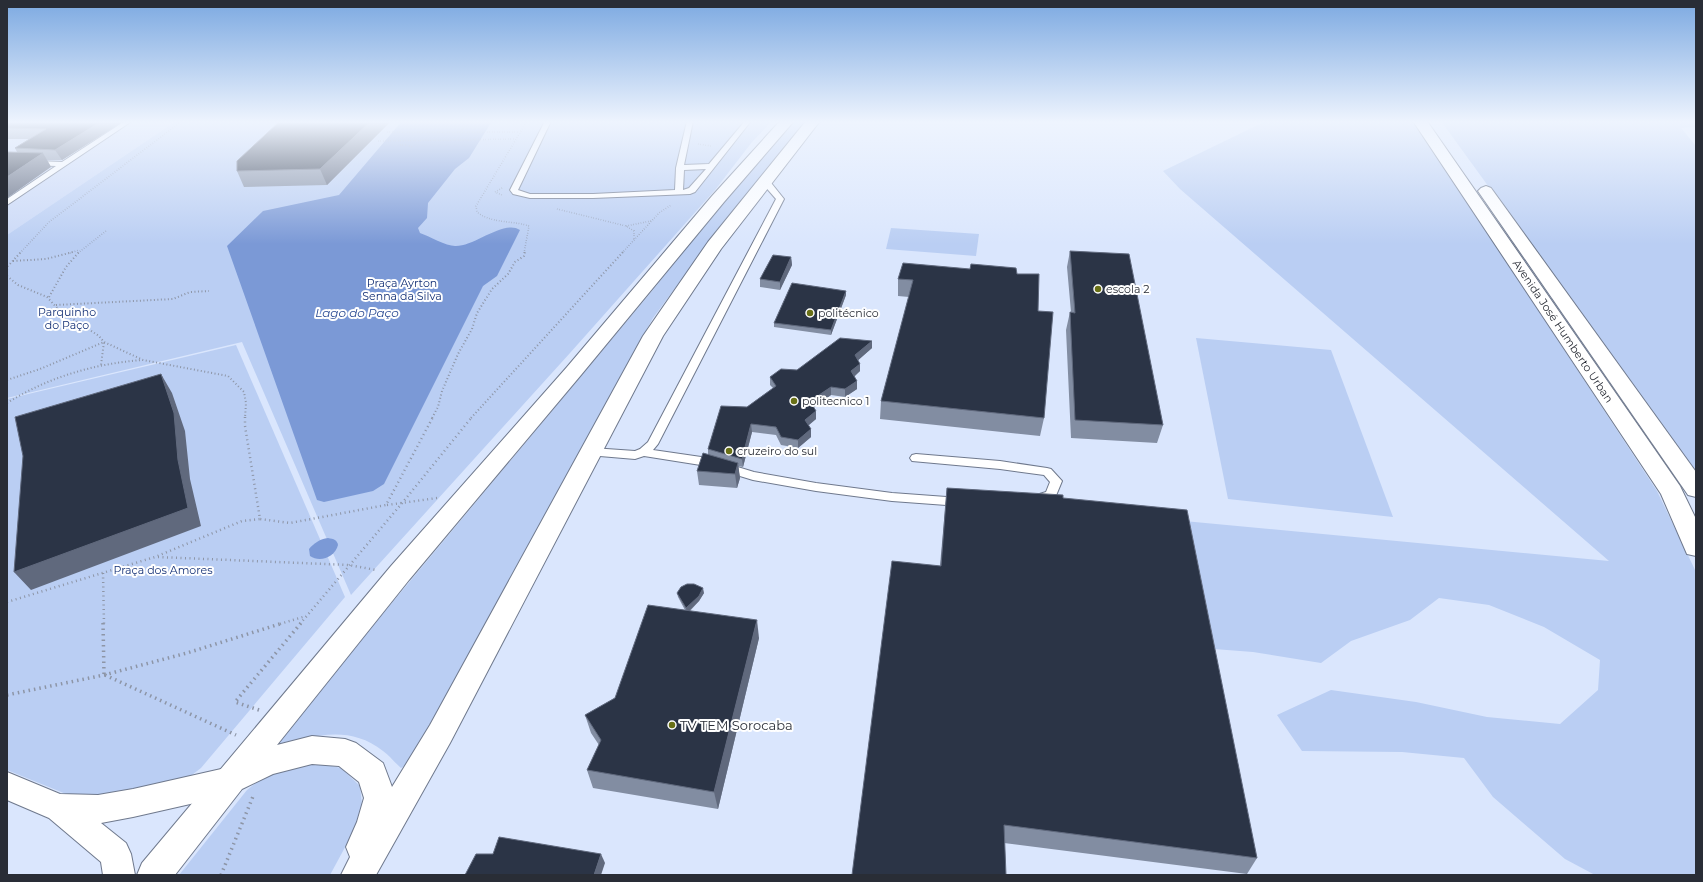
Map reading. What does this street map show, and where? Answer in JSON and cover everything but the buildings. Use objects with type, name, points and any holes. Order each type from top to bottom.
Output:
[{"type":"main road","points":[[154,875],[258,745],[400,574],[751,162]]},
{"type":"main road","points":[[358,875],[440,734],[653,336],[714,246],[780,162]]},
{"type":"main road","name":"Avenida José Humberto Urban","points":[[1448,162],[1672,492],[1696,547]]},
{"type":"main road","name":"Avenida José Humberto Urban","points":[[1466,162],[1696,489]]},
{"type":"main road","points":[[230,781],[267,762],[312,750],[345,753],[372,773],[380,798],[372,825],[348,875]]},
{"type":"street","points":[[60,808],[98,809],[133,803],[230,781]]},
{"type":"street","points":[[7,786],[60,808],[115,854],[119,875]]},
{"type":"lane","points":[[12,162],[64,164]]},
{"type":"lane","points":[[7,203],[67,162]]},
{"type":"lane","points":[[528,162],[514,190],[530,196],[594,196],[679,193],[692,190],[713,162]]},
{"type":"lane","points":[[679,193],[681,162]]},
{"type":"lane","points":[[680,168],[710,166]]},
{"type":"lane","points":[[592,452],[635,455],[644,452],[652,444],[780,199],[765,181]]},
{"type":"lane","points":[[644,452],[708,462],[753,476],[816,487],[892,497],[973,503]]},
{"type":"lane","points":[[916,458],[1000,465],[1047,472],[1056,481],[1051,495],[1024,502]]},
{"type":"path","points":[[7,270],[8,266],[49,222],[128,162]]},
{"type":"path","points":[[386,505],[438,407],[442,391],[458,354],[472,329],[477,313],[492,289],[508,274],[514,262],[524,256],[529,226],[521,222],[491,220],[482,217],[477,212],[476,206],[502,162]]},
{"type":"path","points":[[7,602],[155,557],[242,521],[260,519],[290,523],[403,502],[466,423],[652,220],[659,213],[675,203]]},
{"type":"path","points":[[626,226],[652,220]]},
{"type":"path","points":[[13,261],[46,260],[62,257],[81,249],[106,231]]},
{"type":"path","points":[[49,297],[61,272],[81,249]]},
{"type":"path","points":[[7,276],[16,284],[49,297],[55,302],[58,308],[99,336],[104,342],[143,360]]},
{"type":"path","points":[[56,305],[173,299],[190,292],[209,291]]},
{"type":"path","points":[[101,365],[104,342]]},
{"type":"path","points":[[7,380],[40,369],[104,342]]},
{"type":"path","points":[[7,402],[20,394],[52,380],[86,368],[118,361],[143,360],[228,376],[244,392],[246,402],[245,426],[260,519]]},
{"type":"path","points":[[155,557],[349,565],[400,574]]},
{"type":"path","points":[[103,573],[104,674]]},
{"type":"path","points":[[7,695],[104,674],[187,653],[307,616]]},
{"type":"path","points":[[104,674],[258,745]]},
{"type":"shaded area","points":[[7,162],[115,162],[7,235]]},
{"type":"green space","name":"Praça Ayrton Senna da Silva","points":[[115,162],[736,162],[715,190],[570,353],[351,595],[242,342],[7,398],[7,235]]},
{"type":"green space","points":[[759,162],[773,162],[726,219],[653,318],[409,764],[401,768],[386,753],[369,742],[356,737],[342,735],[314,737],[271,748],[652,291],[721,205]]},
{"type":"green space","points":[[1181,162],[1441,162],[1657,491],[1696,572],[1696,875],[1595,875],[1565,859],[1493,797],[1464,758],[1402,752],[1302,751],[1277,715],[1331,690],[1416,702],[1487,717],[1560,724],[1598,690],[1600,660],[1544,627],[1489,605],[1439,598],[1410,620],[1351,641],[1321,663],[1253,652],[1214,649],[1152,518],[1609,561],[1180,189],[1163,171]]},
{"type":"green space","points":[[1471,162],[1696,162],[1696,473]]},
{"type":"green space","points":[[891,228],[979,234],[976,256],[886,249]]},
{"type":"green space","points":[[1196,338],[1331,350],[1393,517],[1228,499]]},
{"type":"green space","name":"Praça dos Amores","points":[[236,345],[345,597],[201,768],[188,778],[120,793],[71,796],[7,770],[7,399]]},
{"type":"green space","points":[[318,763],[341,768],[360,786],[363,814],[330,875],[179,875],[247,790],[273,769]]},
{"type":"water","name":"Lago do Paço","points":[[367,162],[464,162],[455,169],[428,203],[427,218],[418,228],[420,233],[442,243],[455,246],[471,242],[497,230],[513,228],[520,230],[497,276],[483,286],[384,484],[373,491],[324,502],[317,500],[227,246],[263,211],[339,195]]},
{"type":"water","points":[[328,538],[335,540],[338,543],[334,553],[327,558],[322,559],[310,556],[309,549],[315,543]]},
{"type":"place","name":"escola 2","points":[[1098,289]]},
{"type":"place","name":"politécnico","points":[[810,313]]},
{"type":"place","name":"politecnico 1","points":[[794,401]]},
{"type":"place","name":"cruzeiro do sul","points":[[729,451]]},
{"type":"place","name":"TV TEM Sorocaba","points":[[672,725]]},
{"type":"park label","name":"Parquinho do Paço","points":[[67,318]]}]
